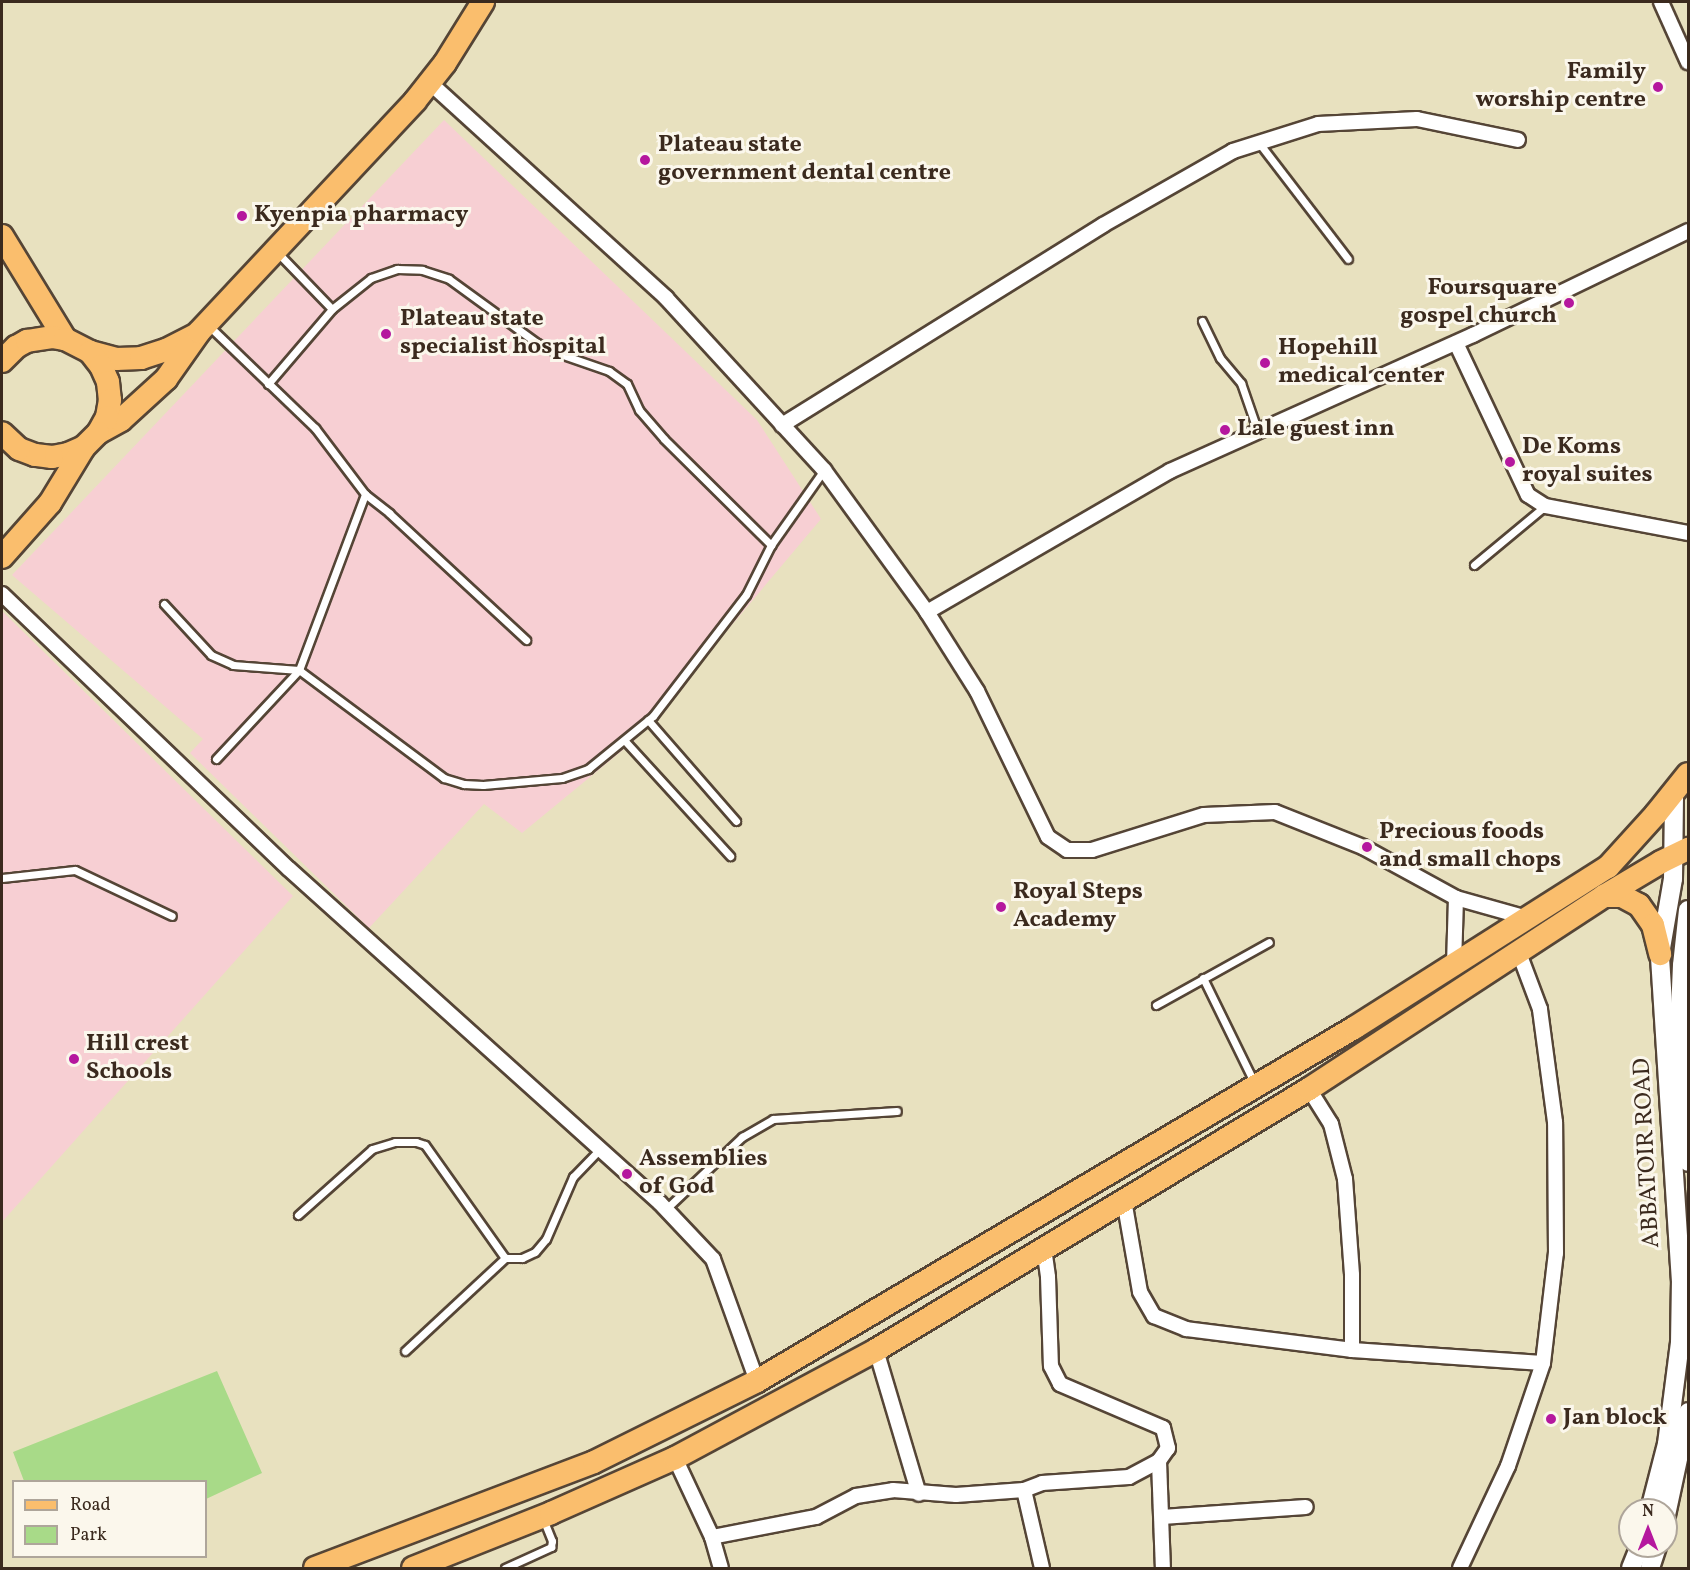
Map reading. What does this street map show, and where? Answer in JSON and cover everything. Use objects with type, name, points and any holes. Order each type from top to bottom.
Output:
[{"type":"main road","points":[[2,433],[19,449],[35,455],[52,457],[68,454],[142,403],[166,379],[203,328],[429,82],[471,23],[483,2]]},
{"type":"main road","points":[[2,236],[65,339]]},
{"type":"main road","points":[[2,361],[16,347],[39,338],[65,339],[90,352],[116,359],[141,358],[166,350],[203,328]]},
{"type":"main road","points":[[2,557],[50,503],[106,417],[110,400],[108,382],[101,366],[90,352]]},
{"type":"main road","points":[[315,1569],[594,1462],[757,1381],[1256,1086],[1608,867],[1685,779]]},
{"type":"main road","points":[[413,1569],[675,1458],[876,1350],[1309,1089],[1604,896],[1681,852]]},
{"type":"main road","points":[[1604,896],[1622,896],[1639,905],[1653,925],[1660,954]]},
{"type":"main road","points":[[1186,1127],[1182,1147],[1200,1155]]},
{"type":"street","points":[[1661,2],[1689,62]]},
{"type":"street","points":[[429,82],[666,298],[824,470],[927,612],[977,691],[1048,837],[1067,850],[1092,850],[1204,815],[1275,812],[1363,847],[1456,898],[1527,918]]},
{"type":"street","points":[[783,425],[1103,225],[1233,151],[1318,124],[1417,118],[1518,140]]},
{"type":"street","points":[[927,612],[1170,471],[1456,343],[1689,231]]},
{"type":"street","points":[[1456,343],[1528,495],[1545,506],[1689,533]]},
{"type":"street","points":[[2,594],[289,869],[666,1209],[713,1259],[757,1381]]},
{"type":"street","name":"ABBATOIR ROAD","points":[[1653,1498],[1667,1444],[1680,1343],[1681,1282],[1660,954],[1673,879],[1681,852],[1685,779]]},
{"type":"street","points":[[1454,964],[1456,898]]},
{"type":"street","name":"ABBATOIR ROAD","points":[[1689,910],[1685,984],[1679,1036],[1689,1162]]},
{"type":"street","points":[[1460,1569],[1508,1466],[1543,1363],[1556,1253],[1555,1122],[1540,1009],[1519,953]]},
{"type":"street","points":[[1309,1089],[1331,1124],[1345,1179],[1352,1275],[1352,1350]]},
{"type":"street","points":[[1124,1200],[1140,1292],[1154,1316],[1186,1329],[1352,1350],[1543,1363]]},
{"type":"street","points":[[712,1537],[816,1517],[856,1496],[893,1490],[919,1494],[956,1495],[1024,1490],[1042,1483],[1129,1477],[1159,1461],[1168,1448],[1163,1428],[1060,1384],[1051,1366],[1048,1277],[1044,1248]]},
{"type":"street","points":[[876,1350],[919,1494]]},
{"type":"street","points":[[1670,1498],[1689,1412]]},
{"type":"street","points":[[675,1458],[712,1537],[721,1569]]},
{"type":"street","points":[[1159,1461],[1163,1569]]},
{"type":"street","points":[[1024,1490],[1042,1569]]},
{"type":"street","points":[[1162,1517],[1306,1507]]},
{"type":"lane","points":[[1259,142],[1348,259]]},
{"type":"lane","points":[[275,250],[332,309]]},
{"type":"lane","points":[[268,384],[332,309],[371,278],[397,269],[422,270],[449,279],[537,343],[560,354],[609,371],[627,384],[639,410],[664,439],[771,544]]},
{"type":"lane","points":[[1202,321],[1220,358],[1241,383],[1258,432]]},
{"type":"lane","points":[[203,328],[315,428],[365,494],[389,513],[526,640]]},
{"type":"lane","points":[[164,604],[211,655],[233,665],[299,670],[444,778],[464,784],[562,778],[588,769],[648,720],[746,595],[771,544],[824,470]]},
{"type":"lane","points":[[216,759],[299,670],[365,494]]},
{"type":"lane","points":[[1474,566],[1545,506]]},
{"type":"lane","points":[[648,720],[736,821]]},
{"type":"lane","points":[[625,741],[730,856]]},
{"type":"lane","points":[[2,878],[77,871],[172,916]]},
{"type":"lane","points":[[1156,1005],[1269,942]]},
{"type":"lane","points":[[1203,978],[1256,1086]]},
{"type":"lane","points":[[666,1209],[742,1137],[773,1119],[897,1111]]},
{"type":"lane","points":[[298,1215],[372,1149],[395,1142],[416,1143],[425,1145],[505,1258]]},
{"type":"lane","points":[[405,1351],[505,1258],[522,1258],[535,1252],[546,1239],[573,1177],[599,1150]]},
{"type":"lane","points":[[505,1569],[551,1547],[552,1541],[542,1516]]},
{"type":"shaded area","points":[[444,120],[757,420],[821,519],[635,740],[522,833],[484,804],[369,928],[190,753],[203,739],[12,575]]},
{"type":"shaded area","name":"Hill crest Schools","points":[[2,611],[293,896],[2,1222]]},
{"type":"green space","points":[[217,1371],[262,1473],[207,1499],[207,1480],[24,1480],[13,1452]]},
{"type":"place","name":"Family worship centre","points":[[1658,87]]},
{"type":"place","name":"Plateau state government dental centre","points":[[645,160]]},
{"type":"place","name":"Kyenpia pharmacy","points":[[242,216]]},
{"type":"place","name":"Foursquare gospel church","points":[[1569,303]]},
{"type":"place","name":"Plateau state specialist hospital","points":[[386,334]]},
{"type":"place","name":"Hopehill medical center","points":[[1265,363]]},
{"type":"place","name":"Lale guest inn","points":[[1225,430]]},
{"type":"place","name":"De Koms royal suites","points":[[1510,462]]},
{"type":"place","name":"Precious foods and small chops","points":[[1367,847]]},
{"type":"place","name":"Royal Steps Academy","points":[[1001,907]]},
{"type":"place","name":"Hill crest Schools","points":[[74,1059]]},
{"type":"place","name":"Assemblies of God","points":[[627,1174]]},
{"type":"place","name":"Jan block","points":[[1551,1419]]}]
